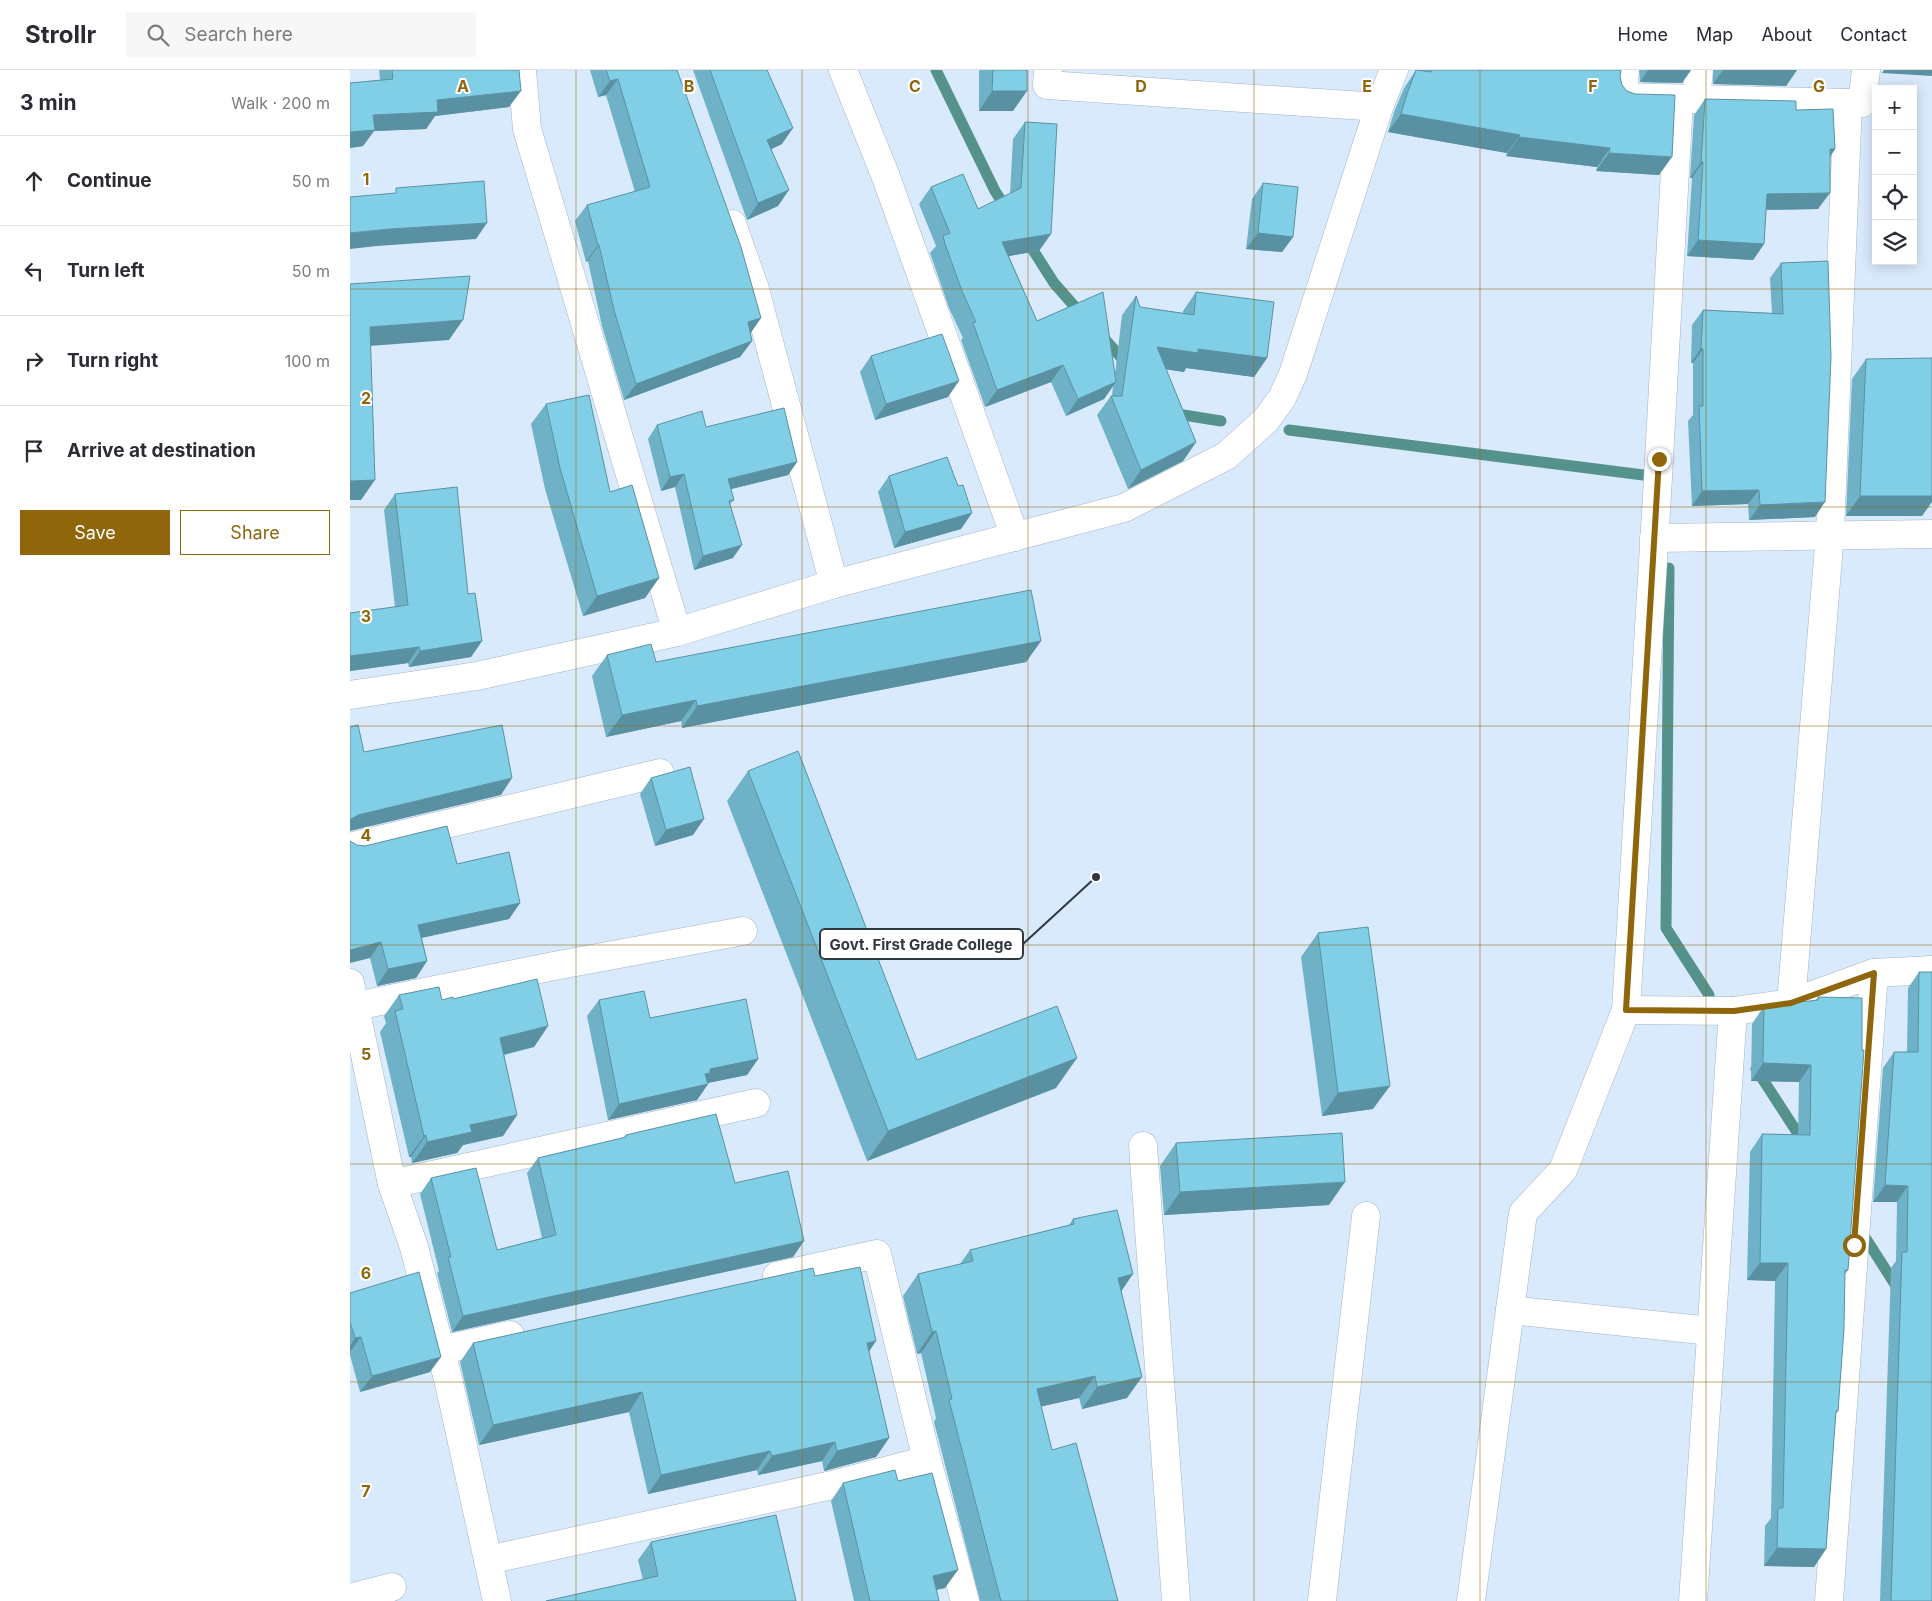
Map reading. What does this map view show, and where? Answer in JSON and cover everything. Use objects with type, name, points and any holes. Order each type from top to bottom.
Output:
[{"type":"street","points":[[522,70],[527,129],[676,632]]},
{"type":"street","points":[[843,70],[886,178],[1015,536]]},
{"type":"street","points":[[1048,70],[1047,85],[1379,107]]},
{"type":"street","points":[[350,695],[477,676],[676,632],[834,584],[1124,508],[1226,456],[1266,420],[1282,398],[1293,374],[1379,107],[1394,70]]},
{"type":"street","points":[[1625,70],[1623,97],[1848,103],[1862,103],[1866,70]]},
{"type":"street","points":[[1471,1601],[1523,1213],[1564,1170],[1626,1010],[1659,459],[1688,99],[1700,70]]},
{"type":"street","points":[[1791,1003],[1830,534],[1848,103]]},
{"type":"street","points":[[724,202],[754,286],[834,584]]},
{"type":"street","points":[[1654,538],[1932,534]]},
{"type":"street","points":[[350,847],[660,773]]},
{"type":"street","points":[[497,1601],[441,1350],[414,1247],[392,1184],[353,994],[554,966],[743,931]]},
{"type":"street","points":[[1626,1010],[1732,1011],[1791,1003],[1874,973],[1932,970]]},
{"type":"street","points":[[1829,1601],[1874,973]]},
{"type":"street","points":[[1693,1601],[1732,1011]]},
{"type":"street","points":[[392,1184],[756,1103]]},
{"type":"street","points":[[1143,1146],[1176,1601]]},
{"type":"street","points":[[1322,1601],[1366,1216]]},
{"type":"street","points":[[751,1282],[877,1254],[926,1460],[965,1601]]},
{"type":"street","points":[[1510,1310],[1711,1331]]},
{"type":"street","points":[[441,1350],[538,1329]]},
{"type":"street","points":[[488,1560],[832,1485],[926,1460]]},
{"type":"street","points":[[350,1598],[392,1587]]},
{"type":"building","points":[[392,70],[519,70],[521,91],[437,100],[438,112],[373,115],[375,130],[350,132],[350,83],[393,79]]},
{"type":"building","points":[[606,70],[677,70],[741,247],[761,318],[748,322],[752,341],[636,384],[614,310],[599,245],[587,205],[650,187],[618,79],[610,81]]},
{"type":"building","points":[[710,70],[767,70],[793,128],[767,140],[789,190],[758,203]]},
{"type":"building","points":[[993,70],[1027,70],[1027,91],[992,91]]},
{"type":"building","points":[[1416,70],[1431,72],[1431,70],[1621,70],[1622,85],[1627,91],[1635,94],[1675,95],[1672,157],[1609,153],[1610,148],[1519,137],[1520,135],[1401,114]]},
{"type":"building","points":[[1705,99],[1796,101],[1796,110],[1833,109],[1835,149],[1830,149],[1830,193],[1767,194],[1764,244],[1698,240]]},
{"type":"building","points":[[1025,122],[1057,124],[1051,234],[1002,242],[1037,321],[1103,292],[1116,382],[1078,399],[1063,365],[997,390],[973,323],[976,322],[962,291],[945,244],[943,236],[950,233],[931,187],[963,174],[978,209],[1021,188]]},
{"type":"building","points":[[484,181],[487,223],[350,233],[350,197],[396,193],[396,188]]},
{"type":"building","points":[[1263,183],[1298,187],[1293,237],[1258,233]]},
{"type":"building","points":[[1828,261],[1831,357],[1825,502],[1760,505],[1759,490],[1702,491],[1699,406],[1703,406],[1703,349],[1701,348],[1703,310],[1783,314],[1781,263]]},
{"type":"building","points":[[470,276],[463,320],[370,327],[375,480],[350,481],[350,284]]},
{"type":"building","points":[[1196,292],[1274,302],[1267,358],[1198,349],[1198,353],[1157,347],[1196,442],[1141,470],[1111,396],[1122,396],[1136,296],[1140,307],[1194,315]]},
{"type":"building","points":[[942,334],[959,381],[886,404],[871,356]]},
{"type":"building","points":[[1932,358],[1932,496],[1860,496],[1866,359]]},
{"type":"building","points":[[589,395],[610,492],[632,485],[659,578],[597,596],[560,468],[546,404]]},
{"type":"building","points":[[784,408],[797,462],[728,479],[734,500],[729,501],[742,545],[703,556],[684,474],[670,477],[657,425],[702,411],[706,427]]},
{"type":"building","points":[[947,457],[958,486],[963,485],[972,513],[905,532],[889,476]]},
{"type":"building","points":[[457,487],[468,594],[475,593],[482,641],[420,651],[419,647],[350,656],[350,613],[408,605],[395,494]]},
{"type":"building","points":[[1031,590],[1041,641],[697,706],[696,700],[622,715],[607,655],[651,644],[656,662]]},
{"type":"building","points":[[358,725],[364,752],[502,725],[512,778],[358,815],[350,821],[350,727]]},
{"type":"building","points":[[798,751],[917,1060],[1057,1006],[1077,1058],[888,1131],[748,771]]},
{"type":"building","points":[[690,767],[704,819],[666,830],[651,778]]},
{"type":"building","points":[[447,826],[457,864],[509,852],[520,903],[418,925],[427,961],[388,969],[381,942],[350,950],[350,841],[357,845],[365,846]]},
{"type":"building","points":[[1368,927],[1390,1086],[1338,1093],[1318,933]]},
{"type":"building","points":[[1919,972],[1932,972],[1932,1601],[1891,1601],[1902,1252],[1907,1252],[1908,1186],[1885,1185],[1894,1052],[1918,1052]]},
{"type":"building","points":[[537,979],[548,1026],[500,1038],[517,1115],[470,1125],[472,1132],[427,1142],[395,1011],[403,1009],[399,995],[439,987],[442,1000],[453,997],[453,999]]},
{"type":"building","points":[[644,991],[650,1018],[746,999],[758,1059],[710,1069],[710,1073],[705,1074],[708,1084],[619,1104],[599,1000]]},
{"type":"building","points":[[1818,997],[1862,998],[1862,1050],[1864,1050],[1848,1270],[1845,1270],[1844,1329],[1838,1411],[1836,1411],[1826,1549],[1777,1548],[1778,1508],[1783,1508],[1788,1263],[1760,1263],[1762,1134],[1810,1135],[1811,1065],[1763,1063],[1764,1006],[1818,1000]]},
{"type":"building","points":[[716,1114],[735,1183],[788,1171],[804,1241],[463,1316],[448,1257],[451,1257],[431,1178],[476,1168],[497,1250],[556,1235],[538,1158]]},
{"type":"building","points":[[1342,1133],[1345,1182],[1180,1192],[1176,1143]]},
{"type":"building","points":[[1117,1210],[1133,1274],[1118,1278],[1142,1377],[1097,1387],[1095,1376],[1037,1389],[1052,1450],[1076,1443],[1118,1601],[1001,1601],[949,1400],[952,1399],[936,1331],[932,1332],[918,1274],[973,1261],[970,1250],[1074,1224],[1073,1219]]},
{"type":"building","points":[[860,1267],[876,1341],[867,1343],[889,1438],[837,1451],[835,1442],[772,1456],[770,1451],[661,1475],[642,1392],[493,1425],[473,1343],[813,1268],[815,1276]]},
{"type":"building","points":[[419,1272],[441,1357],[372,1376],[361,1337],[355,1338],[350,1322],[350,1293]]},
{"type":"building","points":[[895,1470],[898,1481],[932,1473],[958,1570],[933,1576],[939,1601],[870,1601],[843,1483]]},
{"type":"building","points":[[776,1515],[796,1601],[546,1601],[658,1576],[651,1542]]},
{"type":"waterway","points":[[936,70],[995,191],[1008,211]]},
{"type":"waterway","points":[[1026,239],[1054,283],[1083,316]]},
{"type":"waterway","points":[[1101,335],[1127,364]]},
{"type":"waterway","points":[[1171,413],[1221,421]]},
{"type":"waterway","points":[[1289,430],[1659,477]]},
{"type":"waterway","points":[[1669,568],[1666,928],[1709,995]]},
{"type":"waterway","points":[[1756,1069],[1806,1146]]},
{"type":"waterway","points":[[1861,1231],[1898,1289]]},
{"type":"place","name":"Govt. First Grade College","points":[[1096,877]]},
{"type":"route","points":[[1659,459],[1626,1010],[1734,1011],[1791,1003],[1874,973],[1854,1245]]}]
